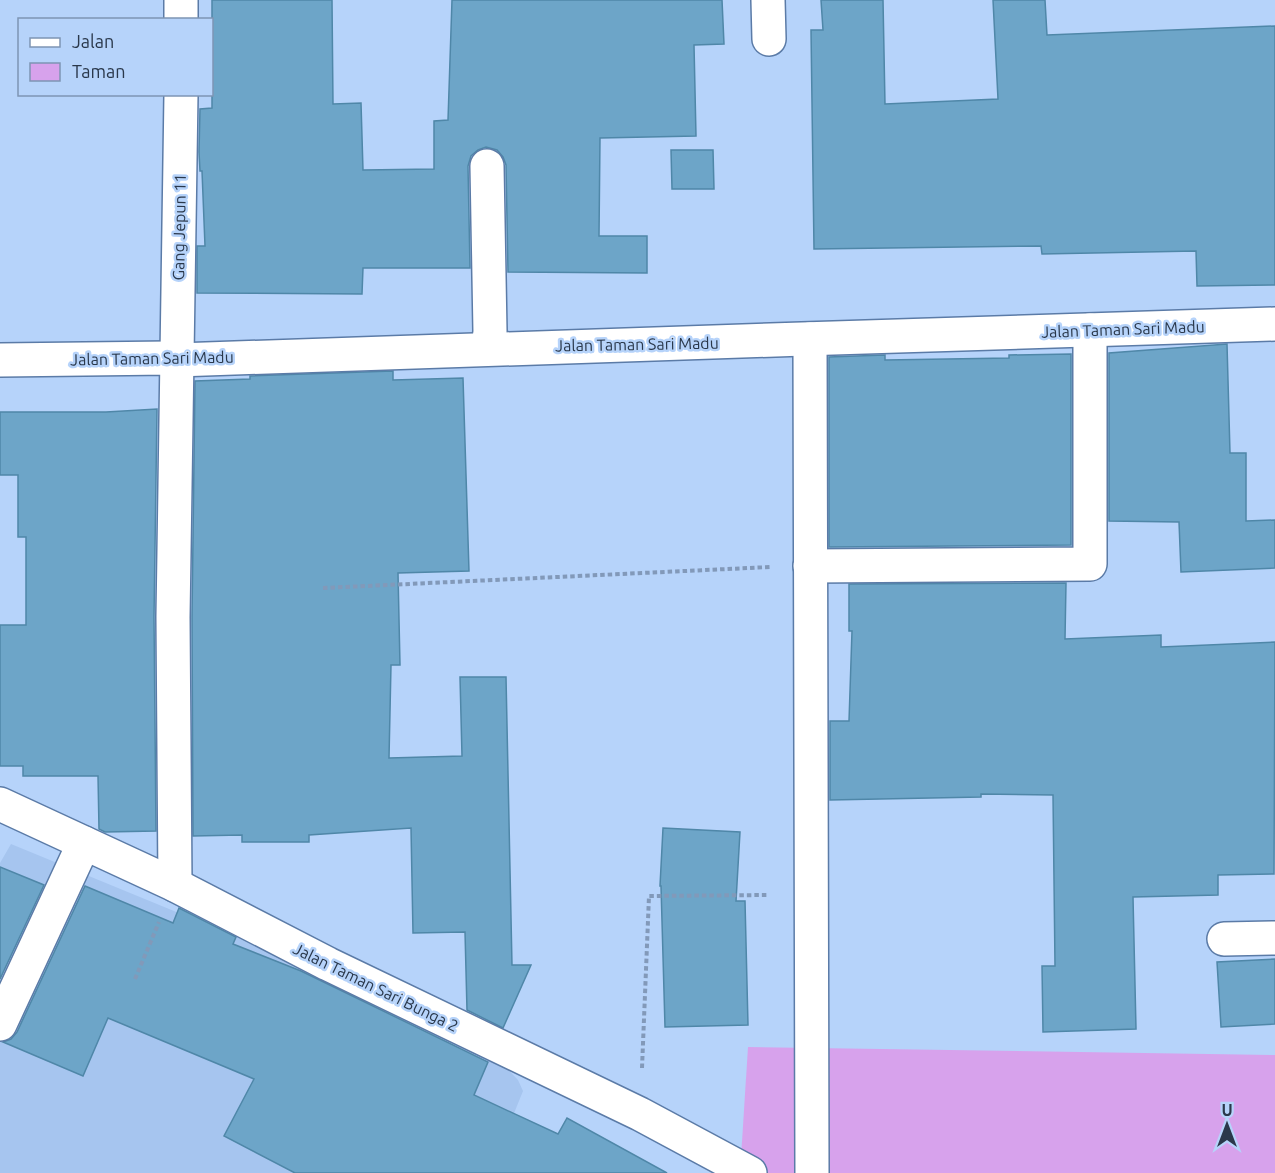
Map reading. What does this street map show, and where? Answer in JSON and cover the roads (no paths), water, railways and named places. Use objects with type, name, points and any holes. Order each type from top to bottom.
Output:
[{"type":"street","points":[[181,0],[182,18]]},
{"type":"street","points":[[768,0],[768,39]]},
{"type":"street","name":"Gang Jepun 11","points":[[175,885],[173,617],[181,96]]},
{"type":"street","points":[[487,166],[490,332],[488,347]]},
{"type":"street","name":"Jalan Taman Sari Madu","points":[[0,360],[177,360],[488,347],[1275,324]]},
{"type":"street","points":[[810,566],[1090,564],[1090,330]]},
{"type":"street","points":[[810,339],[812,1173]]},
{"type":"street","name":"Jalan Taman Sari Bunga 2","points":[[0,804],[175,885],[328,964],[640,1114],[750,1173]]},
{"type":"street","points":[[0,1024],[84,843]]},
{"type":"street","points":[[1224,939],[1275,938]]}]
